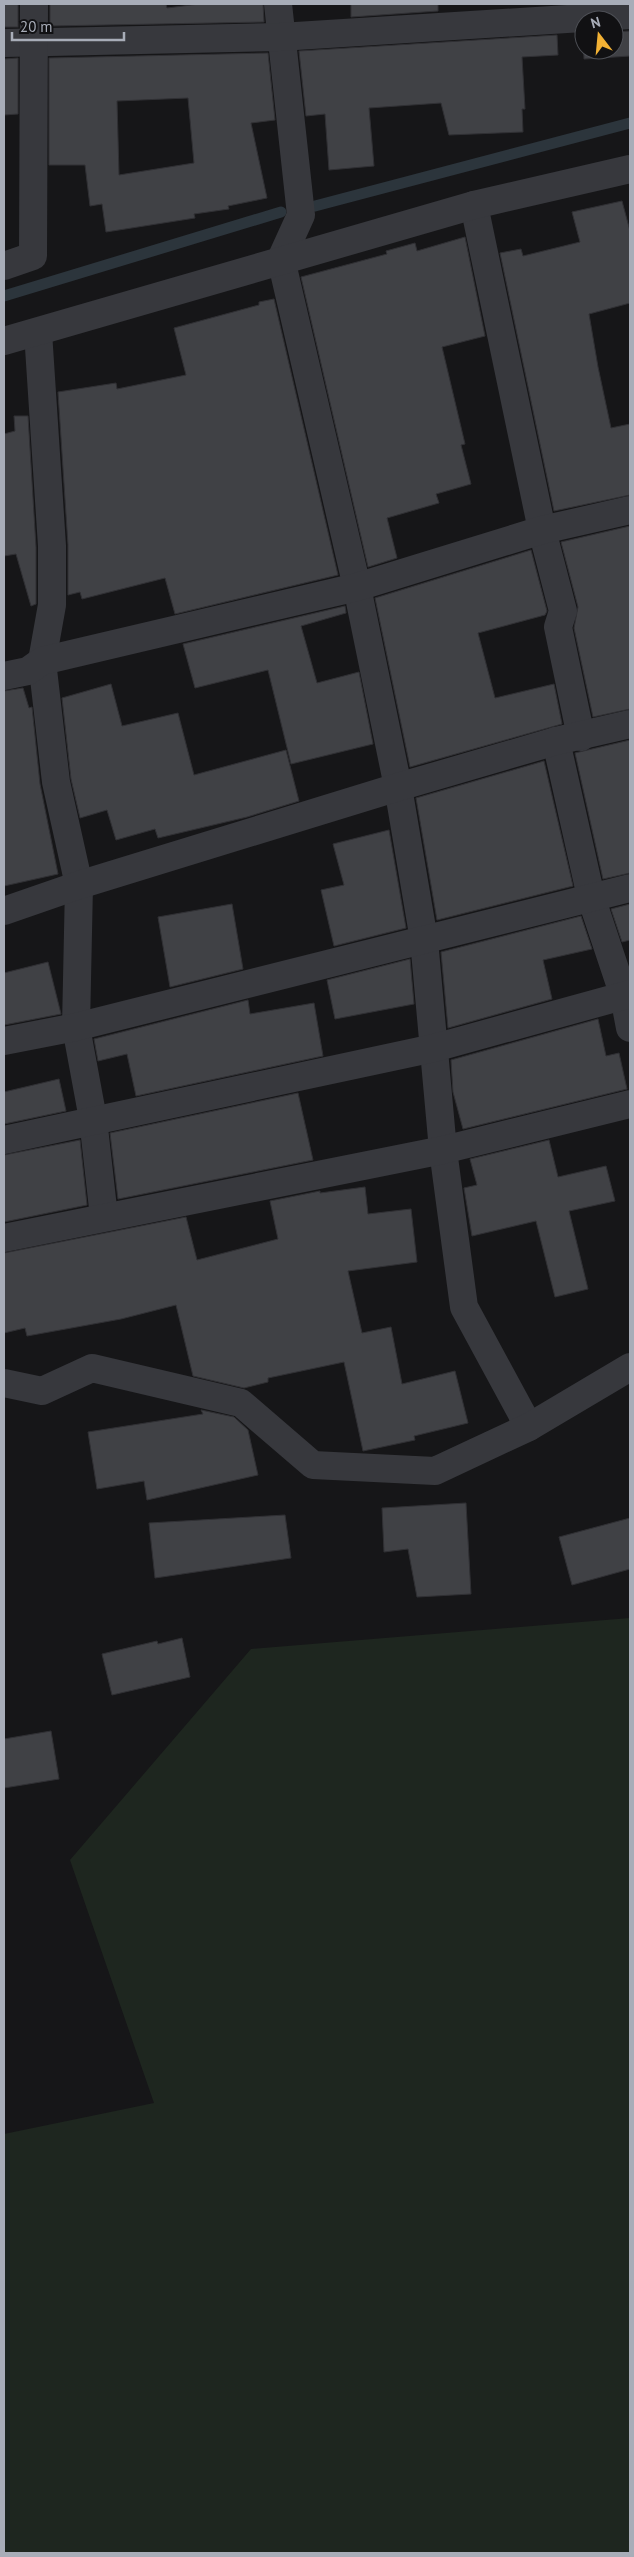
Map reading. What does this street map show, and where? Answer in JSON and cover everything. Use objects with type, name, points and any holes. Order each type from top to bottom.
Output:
[{"type":"street","points":[[4,266],[33,256],[34,4]]},
{"type":"street","points":[[278,4],[280,37],[301,215],[282,259],[356,587],[398,787],[424,940],[442,1150],[464,1307],[529,1427]]},
{"type":"street","points":[[4,43],[35,44],[280,37],[478,14],[630,14]]},
{"type":"street","points":[[4,341],[474,205],[630,169]]},
{"type":"street","points":[[474,205],[542,530],[563,611],[558,627],[569,739],[591,897],[627,995],[630,1028]]},
{"type":"street","points":[[38,332],[52,546],[52,605],[42,661],[56,782],[79,885],[76,1027],[94,1119],[104,1217]]},
{"type":"street","points":[[4,676],[28,671],[42,661],[356,587],[542,530],[630,510]]},
{"type":"street","points":[[4,911],[79,885],[398,787],[569,739],[630,724]]},
{"type":"street","points":[[4,1041],[76,1027],[630,888]]},
{"type":"street","points":[[4,1140],[94,1119],[434,1048],[627,995]]},
{"type":"street","points":[[4,1238],[442,1150],[630,1104]]},
{"type":"street","points":[[4,1383],[42,1391],[92,1368],[241,1403],[313,1465],[435,1470],[529,1427],[630,1367]]},
{"type":"shaded area","points":[[630,1618],[630,2553],[4,2553],[4,2134],[154,2103],[70,1860],[251,1649]]},
{"type":"building","points":[[4,4],[18,4],[18,27],[4,27]]},
{"type":"building","points":[[50,4],[166,4],[167,8],[199,4],[263,4],[264,22],[50,26]]},
{"type":"building","points":[[351,4],[438,4],[438,11],[351,17]]},
{"type":"building","points":[[624,31],[630,31],[630,56],[624,56]]},
{"type":"building","points":[[557,35],[558,55],[522,57],[525,109],[522,109],[523,132],[449,135],[441,103],[369,108],[374,166],[329,170],[325,114],[306,116],[299,51]]},
{"type":"building","points":[[268,53],[275,120],[251,123],[267,198],[228,206],[229,209],[194,214],[195,218],[106,232],[102,204],[90,206],[85,165],[49,165],[49,58]],"holes":[[[188,98],[194,163],[119,175],[117,101]]]},
{"type":"building","points":[[18,58],[18,114],[4,115],[4,59]]},
{"type":"building","points":[[622,201],[630,231],[630,303],[589,314],[611,428],[630,424],[630,495],[554,511],[500,253],[521,249],[523,256],[580,242],[572,212]]},
{"type":"building","points":[[465,237],[485,336],[442,347],[465,444],[461,445],[471,484],[436,494],[439,503],[387,518],[397,558],[368,567],[301,277],[387,254],[386,251],[415,243],[417,251]]},
{"type":"building","points":[[274,299],[338,575],[175,614],[165,578],[82,599],[80,592],[68,595],[68,545],[58,392],[116,383],[117,389],[186,375],[174,328],[259,305],[259,302]]},
{"type":"building","points":[[14,416],[28,416],[36,547],[36,604],[31,606],[16,554],[4,556],[4,434],[15,431]]},
{"type":"building","points":[[630,526],[630,709],[593,717],[574,628],[578,607],[561,542]]},
{"type":"building","points":[[531,550],[547,611],[545,615],[478,633],[495,698],[554,684],[562,724],[410,767],[375,598]]},
{"type":"building","points":[[345,606],[346,613],[301,626],[317,683],[359,672],[373,744],[291,764],[268,670],[195,688],[183,644]]},
{"type":"building","points":[[111,684],[122,726],[178,713],[194,775],[286,750],[299,801],[247,817],[158,838],[155,829],[116,840],[107,810],[80,818],[71,779],[62,698]]},
{"type":"building","points":[[23,688],[29,708],[32,707],[40,784],[58,874],[4,886],[4,691]]},
{"type":"building","points":[[630,740],[630,873],[603,879],[575,753]]},
{"type":"building","points":[[544,761],[573,886],[437,920],[416,798]]},
{"type":"building","points":[[389,830],[406,928],[334,946],[321,890],[344,885],[333,844]]},
{"type":"building","points":[[232,904],[243,969],[170,987],[158,917]]},
{"type":"building","points":[[630,904],[630,940],[622,942],[611,909]]},
{"type":"building","points":[[581,916],[592,949],[543,960],[552,999],[448,1028],[441,952]]},
{"type":"building","points":[[410,959],[414,1004],[335,1019],[327,980]]},
{"type":"building","points":[[48,962],[61,1014],[4,1025],[4,973]]},
{"type":"building","points":[[248,1000],[250,1014],[314,1003],[323,1056],[136,1096],[127,1054],[98,1061],[94,1039]]},
{"type":"building","points":[[598,1019],[606,1056],[619,1053],[627,1089],[463,1129],[453,1092],[451,1060]]},
{"type":"building","points":[[59,1079],[66,1111],[4,1124],[4,1092]]},
{"type":"building","points":[[298,1093],[313,1160],[118,1199],[110,1133]]},
{"type":"building","points":[[80,1140],[87,1205],[4,1222],[4,1155]]},
{"type":"building","points":[[549,1140],[558,1177],[606,1166],[615,1201],[569,1211],[588,1289],[555,1297],[536,1221],[472,1236],[464,1188],[477,1185],[470,1159]]},
{"type":"building","points":[[365,1187],[368,1214],[411,1209],[417,1262],[348,1271],[362,1333],[391,1327],[402,1384],[455,1371],[468,1423],[414,1436],[415,1440],[363,1451],[344,1362],[268,1378],[268,1382],[244,1388],[193,1376],[176,1305],[121,1319],[27,1336],[25,1328],[4,1333],[4,1253],[186,1217],[197,1260],[278,1239],[270,1201],[320,1191],[320,1193]]},
{"type":"building","points":[[201,1410],[234,1417],[248,1430],[258,1475],[147,1500],[144,1481],[97,1489],[88,1432],[203,1414]]},
{"type":"building","points":[[466,1503],[471,1594],[417,1597],[408,1549],[384,1552],[382,1508]]},
{"type":"building","points":[[285,1515],[291,1558],[155,1578],[149,1523]]},
{"type":"building","points":[[630,1518],[630,1569],[572,1585],[559,1537]]},
{"type":"building","points":[[182,1638],[190,1677],[112,1695],[102,1654],[157,1641],[158,1644]]},
{"type":"building","points":[[51,1731],[59,1779],[4,1788],[4,1739]]},
{"type":"waterway","points":[[315,206],[630,123]]},
{"type":"waterway","points":[[4,296],[281,212]]}]
